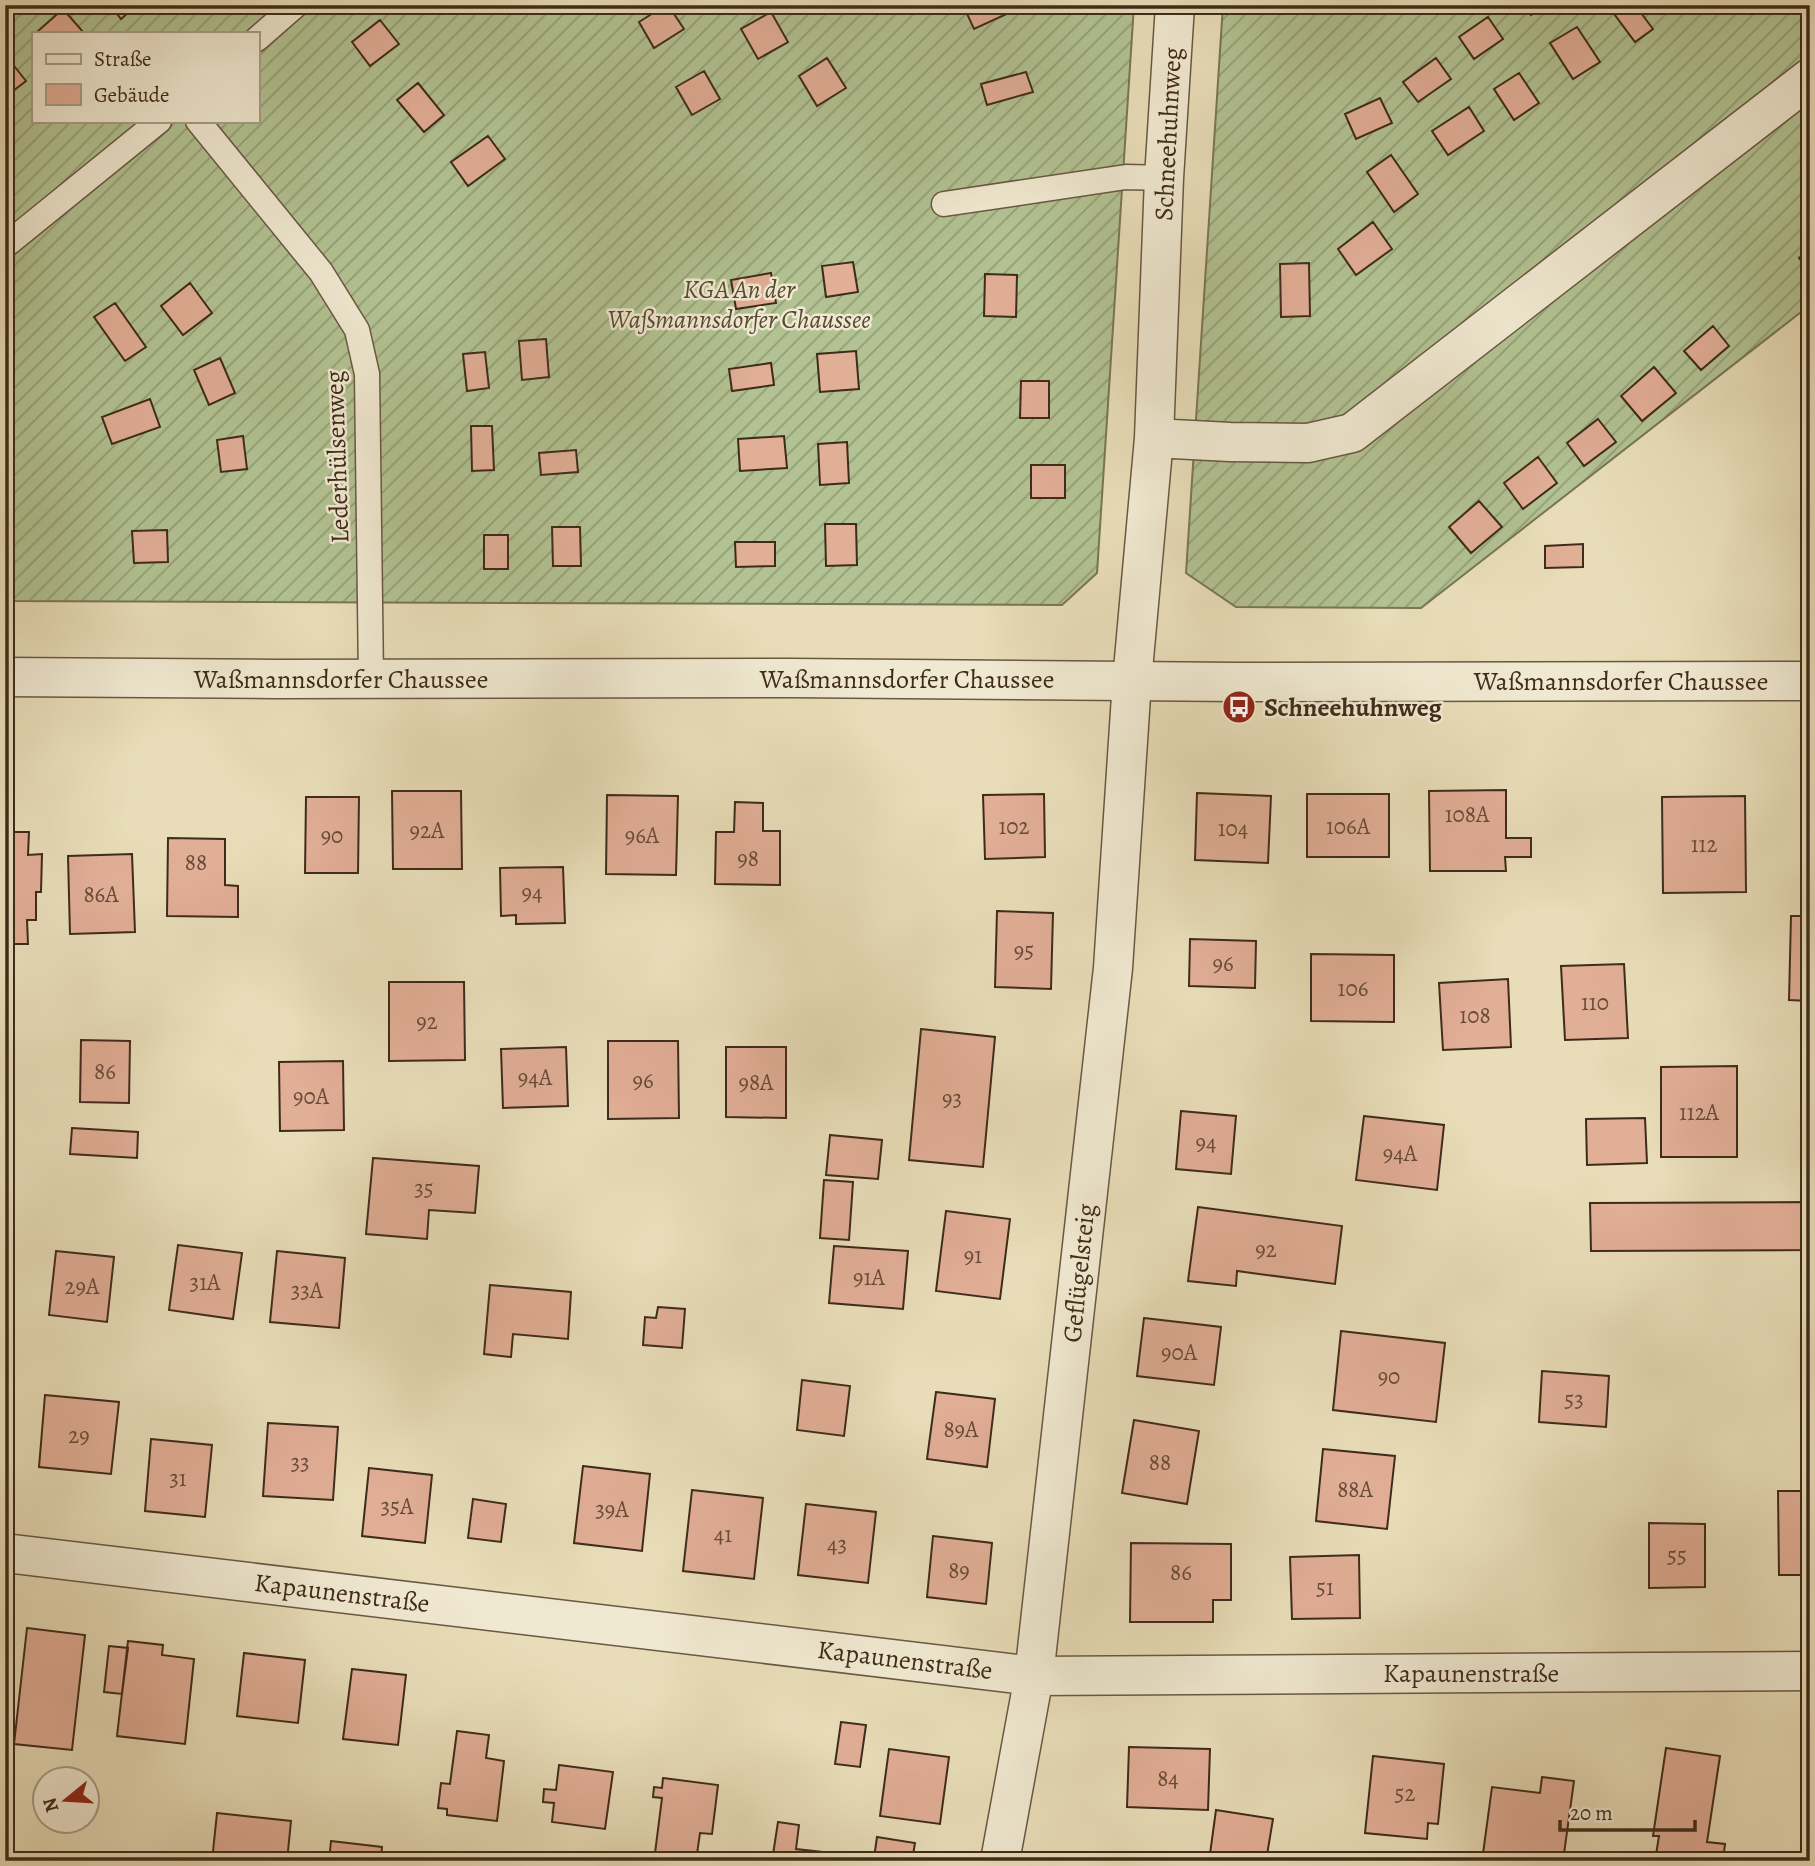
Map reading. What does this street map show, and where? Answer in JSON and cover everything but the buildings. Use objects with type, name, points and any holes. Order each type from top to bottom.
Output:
[{"type":"street","name":"Schneehuhnweg","points":[[1132,681],[1154,438],[1164,178],[1175,5]]},
{"type":"street","points":[[1154,438],[1308,443],[1352,432],[1810,78]]},
{"type":"street","name":"Waßmannsdorfer Chaussee","points":[[5,677],[1810,681]]},
{"type":"street","name":"Geflügelsteig","points":[[1000,1861],[1034,1676],[1113,968],[1132,681]]},
{"type":"street","name":"Kapaunenstraße","points":[[5,1553],[1034,1676],[1810,1671]]},
{"type":"lane","points":[[259,36],[296,5]]},
{"type":"lane","points":[[5,246],[158,122]]},
{"type":"lane","name":"Lederhülsenweg","points":[[199,122],[321,272],[357,330],[367,374],[371,679]]},
{"type":"lane","points":[[944,204],[1126,177],[1164,178]]},
{"type":"green space","name":"KGA An der Waßmannsdorfer Chaussee","points":[[5,5],[1134,5],[1097,573],[1062,605],[5,601]]},
{"type":"green space","points":[[1223,5],[1810,5],[1810,305],[1421,608],[1236,607],[1186,573]]},
{"type":"place","name":"Schneehuhnweg","points":[[1239,707]]}]
